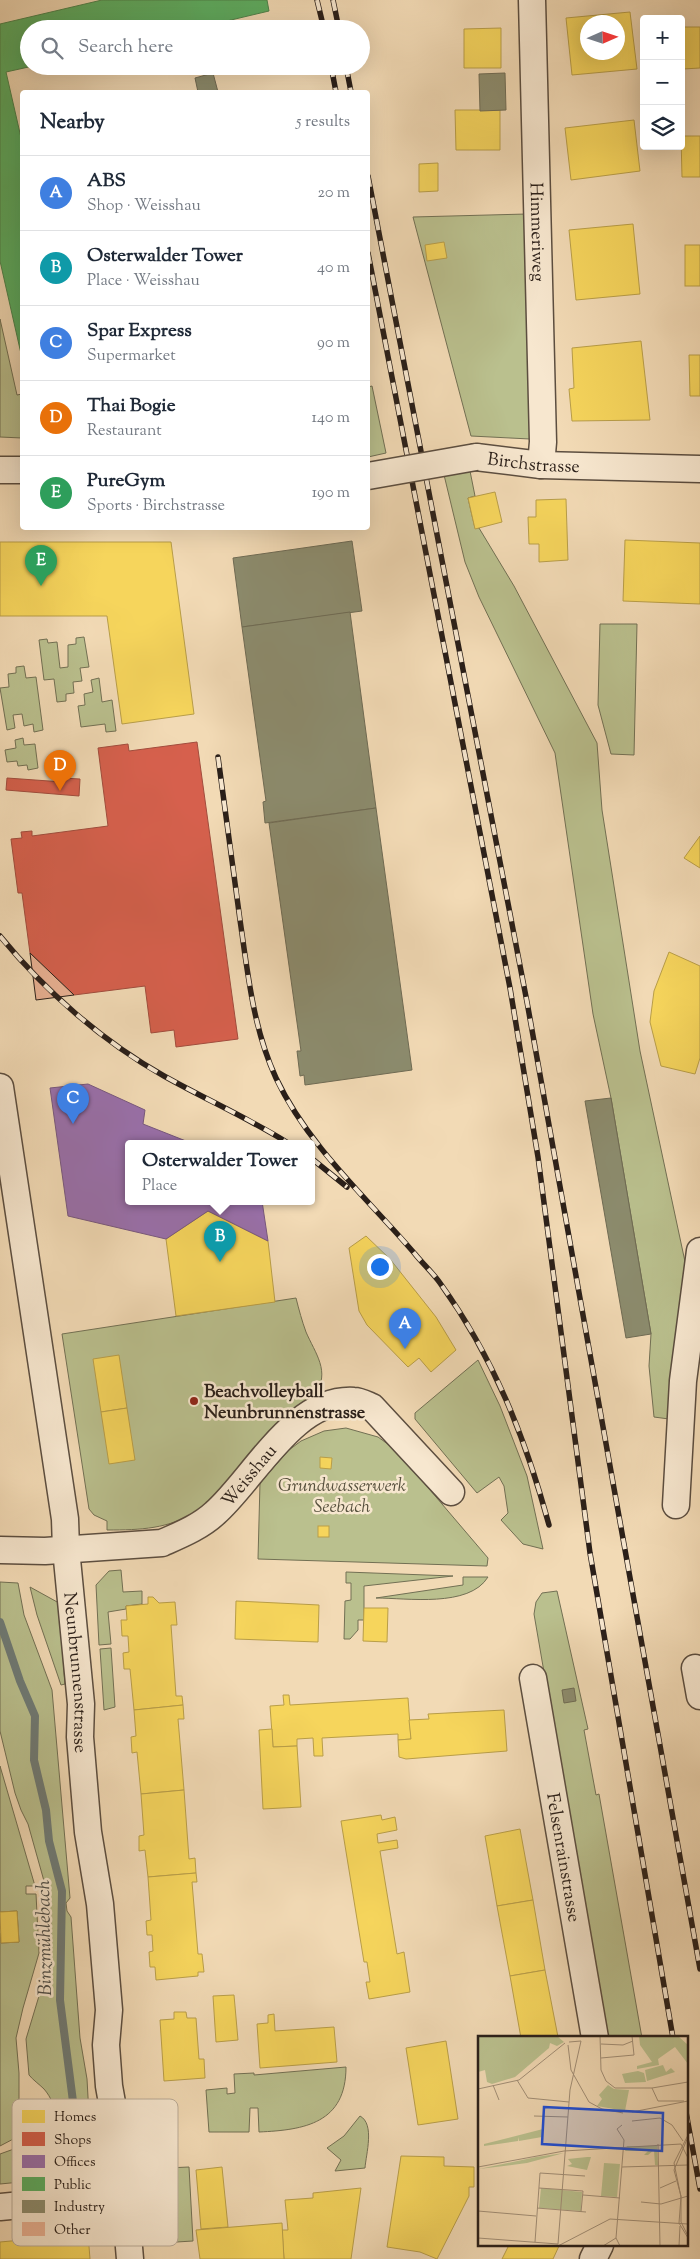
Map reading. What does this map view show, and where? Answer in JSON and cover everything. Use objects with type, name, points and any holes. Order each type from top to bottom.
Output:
[{"type":"street","name":"Himmeriweg","points":[[532,0],[543,442],[541,465]]},
{"type":"street","name":"Birchstrasse","points":[[370,476],[476,457],[541,465],[700,469]]},
{"type":"street","points":[[0,470],[20,470]]},
{"type":"street","name":"Neunbrunnenstrasse","points":[[0,1088],[65,1519],[66,1549],[81,1704],[80,1737],[88,1832],[100,1904],[108,2010],[106,2045],[111,2099]]},
{"type":"street","points":[[676,1505],[683,1380],[700,1251]]},
{"type":"street","name":"Weisshau","points":[[0,1550],[45,1551],[162,1543],[198,1526],[216,1513],[289,1429],[316,1410],[338,1403],[355,1401],[372,1407],[451,1492]]},
{"type":"street","points":[[695,1668],[700,1696]]},
{"type":"street","name":"Felsenrainstrasse","points":[[533,1678],[595,2036]]},
{"type":"street","name":"Neunbrunnenstrasse","points":[[129,2246],[130,2259]]},
{"type":"street","points":[[593,2259],[600,2246]]},
{"type":"green space","points":[[527,214],[530,439],[471,436],[413,217]]},
{"type":"green space","points":[[0,319],[17,395],[20,394],[20,438],[0,437]]},
{"type":"green space","points":[[370,386],[372,386],[386,453],[370,457]]},
{"type":"green space","points":[[470,471],[475,496],[468,498],[475,528],[479,528],[514,586],[597,743],[602,810],[640,1051],[687,1271],[669,1419],[654,1417],[649,1366],[651,1334],[611,1098],[593,1014],[555,753],[479,597],[465,562],[444,475]]},
{"type":"green space","points":[[600,624],[637,624],[634,755],[611,754],[598,705]]},
{"type":"green space","points":[[84,637],[89,667],[80,668],[82,681],[73,682],[74,693],[66,694],[66,701],[57,702],[54,679],[44,680],[39,640],[47,639],[48,643],[57,642],[60,668],[68,667],[68,645],[76,644],[76,638]]},
{"type":"green space","points":[[24,666],[26,678],[36,677],[43,730],[34,732],[33,724],[24,726],[22,714],[13,715],[15,728],[7,730],[0,688],[9,687],[8,674],[16,673],[16,667]]},
{"type":"green space","points":[[99,678],[102,702],[112,700],[116,731],[106,732],[105,724],[81,727],[78,706],[85,705],[84,694],[93,692],[91,680]]},
{"type":"green space","points":[[23,738],[24,745],[35,744],[38,768],[28,770],[27,765],[18,766],[17,761],[7,762],[5,750],[16,748],[15,740]]},
{"type":"green space","points":[[296,1298],[306,1332],[322,1370],[320,1386],[315,1394],[198,1511],[176,1522],[165,1525],[131,1530],[107,1530],[107,1521],[94,1515],[89,1509],[62,1334]]},
{"type":"green space","points":[[478,1360],[500,1406],[527,1476],[543,1549],[523,1544],[501,1520],[508,1513],[504,1486],[499,1477],[477,1493],[415,1419],[415,1413]]},
{"type":"green space","name":"Grundwasserwerk Seebach","points":[[346,1428],[378,1437],[396,1450],[488,1558],[487,1566],[258,1559],[260,1483],[289,1450],[301,1441],[324,1431]]},
{"type":"green space","points":[[121,1570],[123,1592],[142,1591],[142,1604],[126,1606],[126,1609],[108,1612],[111,1644],[99,1645],[96,1585],[109,1571]]},
{"type":"green space","points":[[346,1572],[453,1576],[364,1586],[364,1620],[358,1620],[358,1630],[350,1639],[344,1639],[345,1601],[351,1600],[351,1583],[346,1583]]},
{"type":"green space","points":[[463,1577],[488,1577],[479,1587],[452,1597],[420,1600],[376,1598],[463,1585]]},
{"type":"green space","points":[[0,1582],[18,1583],[24,1615],[52,1690],[70,1898],[66,1903],[67,1911],[71,1917],[80,2038],[87,2079],[88,2099],[51,2099],[44,2089],[29,2075],[26,2039],[42,1986],[51,1964],[51,1914],[28,1824],[15,1793],[0,1731]]},
{"type":"green space","points":[[30,1587],[59,1603],[65,1684],[61,1685],[37,1615]]},
{"type":"green space","points":[[557,1591],[588,1729],[584,1730],[596,1795],[599,1794],[642,2036],[607,2036],[534,1614],[536,1602],[542,1593]]},
{"type":"green space","points":[[111,1648],[115,1707],[104,1710],[100,1649]]},
{"type":"green space","points":[[0,1766],[35,1886],[26,1886],[26,1894],[36,1894],[39,1953],[16,2038],[19,2099],[12,2099],[12,2140],[0,2146],[0,1933],[1,1943],[19,1942],[17,1911],[0,1912]]},
{"type":"green space","points":[[346,2067],[344,2086],[339,2100],[331,2112],[320,2120],[292,2129],[259,2132],[258,2108],[250,2108],[249,2132],[209,2132],[206,2090],[227,2088],[227,2094],[235,2093],[234,2074],[254,2073],[254,2075]]},
{"type":"green space","points":[[360,2116],[365,2120],[368,2132],[365,2168],[335,2171],[341,2160],[327,2148],[344,2136]]},
{"type":"green space","points":[[12,2150],[12,2183],[0,2184],[0,2154]]},
{"type":"green space","points":[[178,2167],[189,2167],[193,2241],[178,2242]]},
{"type":"building: Homes","points":[[630,12],[637,69],[572,75],[566,18],[580,17],[580,60],[625,60],[625,15],[598,15]]},
{"type":"building: Homes","points":[[685,27],[700,27],[700,68],[685,69]]},
{"type":"building: Homes","points":[[501,28],[501,68],[464,68],[464,29]]},
{"type":"building: Homes","points":[[455,110],[500,110],[500,150],[456,150]]},
{"type":"building: Homes","points":[[634,120],[640,171],[571,180],[565,128]]},
{"type":"building: Homes","points":[[685,136],[700,136],[700,177],[682,177],[681,150],[685,150]]},
{"type":"building: Homes","points":[[438,163],[438,191],[419,192],[419,164]]},
{"type":"building: Homes","points":[[633,224],[640,294],[576,300],[569,230]]},
{"type":"building: Homes","points":[[444,242],[447,258],[427,261],[425,245]]},
{"type":"building: Homes","points":[[685,245],[700,245],[700,286],[685,286]]},
{"type":"building: Homes","points":[[641,341],[650,420],[572,421],[569,389],[574,388],[572,348]]},
{"type":"building: Homes","points":[[689,355],[700,355],[700,396],[690,396]]},
{"type":"building: Homes","points":[[495,492],[502,522],[475,529],[468,498]]},
{"type":"building: Homes","points":[[566,499],[568,560],[539,562],[539,544],[529,544],[528,517],[536,517],[536,500]]},
{"type":"building: Homes","points":[[625,540],[700,543],[700,604],[623,601]]},
{"type":"building: Homes","points":[[0,542],[171,542],[194,714],[122,724],[107,616],[0,616]]},
{"type":"building: Homes","points":[[700,836],[700,868],[684,858]]},
{"type":"building: Homes","points":[[669,952],[700,966],[700,1058],[695,1074],[661,1066],[650,1022],[654,991]]},
{"type":"building: Homes","points":[[208,1211],[268,1241],[275,1302],[176,1316],[166,1239]]},
{"type":"building: Homes","points":[[366,1236],[390,1259],[436,1317],[456,1350],[431,1372],[419,1358],[408,1367],[367,1325],[359,1311],[349,1248]]},
{"type":"building: Homes","points":[[119,1355],[127,1408],[101,1412],[93,1359]]},
{"type":"building: Homes","points":[[127,1408],[135,1460],[109,1464],[101,1412]]},
{"type":"building: Homes","points":[[320,1457],[332,1458],[331,1469],[320,1468]]},
{"type":"building: Homes","points":[[318,1526],[329,1526],[329,1537],[318,1537]]},
{"type":"building: Homes","points":[[148,1597],[153,1597],[159,1603],[175,1602],[177,1625],[171,1625],[176,1696],[182,1696],[183,1705],[134,1710],[130,1669],[124,1669],[123,1653],[129,1652],[128,1636],[122,1636],[121,1620],[127,1620],[126,1606],[148,1604]]},
{"type":"building: Homes","points":[[236,1601],[319,1605],[318,1642],[235,1639]]},
{"type":"building: Homes","points":[[364,1608],[388,1608],[387,1642],[363,1641]]},
{"type":"building: Homes","points":[[283,1695],[289,1695],[290,1705],[408,1698],[411,1739],[398,1740],[398,1734],[322,1738],[323,1756],[314,1756],[313,1738],[297,1739],[297,1746],[273,1747],[270,1706],[284,1705]]},
{"type":"building: Homes","points":[[183,1705],[184,1719],[178,1719],[184,1790],[141,1794],[137,1752],[132,1753],[131,1737],[136,1736],[134,1710]]},
{"type":"building: Homes","points":[[504,1710],[507,1751],[406,1759],[399,1757],[398,1740],[411,1739],[409,1720],[429,1719],[428,1714]]},
{"type":"building: Homes","points":[[272,1729],[273,1747],[297,1746],[301,1807],[263,1809],[259,1730]]},
{"type":"building: Homes","points":[[184,1790],[189,1859],[195,1858],[196,1873],[148,1877],[145,1850],[139,1851],[139,1836],[144,1835],[141,1794]]},
{"type":"building: Homes","points":[[381,1815],[382,1820],[395,1817],[397,1830],[377,1834],[378,1843],[397,1840],[398,1848],[380,1851],[397,1954],[404,1952],[410,1992],[369,1999],[366,1982],[370,1982],[367,1962],[364,1962],[341,1821]]},
{"type":"building: Homes","points":[[520,1829],[533,1900],[497,1906],[485,1836]]},
{"type":"building: Homes","points":[[196,1873],[197,1882],[192,1882],[198,1954],[202,1954],[204,1972],[198,1972],[198,1976],[156,1980],[155,1967],[150,1967],[149,1952],[153,1951],[152,1935],[147,1935],[146,1921],[151,1920],[148,1877]]},
{"type":"building: Homes","points":[[533,1900],[545,1970],[510,1976],[497,1906]]},
{"type":"building: Homes","points":[[17,1911],[19,1942],[1,1943],[0,1912]]},
{"type":"building: Homes","points":[[545,1970],[558,2036],[521,2036],[510,1976]]},
{"type":"building: Homes","points":[[234,1995],[238,2040],[216,2042],[213,1996]]},
{"type":"building: Homes","points":[[174,2012],[186,2012],[187,2018],[196,2018],[199,2059],[204,2059],[205,2078],[164,2081],[160,2020],[174,2019]]},
{"type":"building: Homes","points":[[274,2014],[275,2031],[334,2027],[337,2062],[260,2068],[257,2024],[268,2023],[268,2015]]},
{"type":"building: Homes","points":[[446,2041],[458,2119],[418,2125],[406,2048]]},
{"type":"building: Homes","points":[[401,2156],[444,2157],[444,2166],[474,2167],[474,2187],[469,2187],[469,2196],[437,2259],[420,2252],[387,2247]]},
{"type":"building: Homes","points":[[222,2167],[228,2227],[201,2229],[196,2170]]},
{"type":"building: Homes","points":[[361,2188],[351,2259],[284,2259],[282,2230],[288,2230],[285,2200],[313,2198],[313,2193]]},
{"type":"building: Homes","points":[[282,2223],[284,2259],[200,2259],[196,2230]]},
{"type":"building: Homes","points":[[12,2241],[12,2246],[89,2246],[90,2259],[0,2259],[0,2242]]},
{"type":"building: Homes","points":[[508,2246],[559,2246],[553,2259],[502,2259]]},
{"type":"building: Shops","points":[[197,742],[238,1039],[176,1047],[174,1030],[151,1033],[145,986],[74,995],[30,953],[22,893],[18,893],[11,839],[22,838],[21,832],[32,831],[32,836],[108,826],[98,748],[128,744],[129,751]]},
{"type":"building: Shops","points":[[7,778],[63,782],[63,778],[80,779],[79,796],[6,790]]},
{"type":"building: Offices","points":[[88,1084],[145,1110],[143,1124],[183,1140],[125,1140],[125,1205],[263,1205],[268,1241],[208,1211],[166,1239],[68,1216],[50,1088]]},
{"type":"building: Public","points":[[102,0],[267,0],[269,11],[231,20],[20,20],[20,69],[6,72],[20,133],[20,349],[0,261],[0,24]]},
{"type":"building: Industry","points":[[505,73],[506,110],[480,111],[479,74]]},
{"type":"building: Industry","points":[[214,75],[217,90],[198,90],[195,78]]},
{"type":"building: Industry","points":[[352,541],[362,611],[242,627],[233,558]]},
{"type":"building: Industry","points":[[350,612],[376,808],[265,823],[263,802],[266,801],[242,627]]},
{"type":"building: Industry","points":[[376,808],[412,1070],[305,1085],[304,1075],[300,1076],[297,1051],[301,1051],[269,823]]},
{"type":"building: Industry","points":[[611,1098],[651,1334],[626,1338],[585,1101]]},
{"type":"building: Industry","points":[[574,1688],[576,1701],[564,1703],[562,1690]]},
{"type":"building: Other","points":[[30,953],[74,995],[36,1000]]},
{"type":"waterway","name":"Binzmühlebach","points":[[0,1622],[20,1681],[35,1716],[34,1760],[46,1810],[49,1841],[62,1891],[60,2000],[73,2099]]},
{"type":"railway","points":[[317,0],[322,20]]},
{"type":"railway","points":[[333,0],[337,20]]},
{"type":"railway","points":[[333,75],[336,90]]},
{"type":"railway","points":[[348,75],[351,90]]},
{"type":"railway","points":[[370,186],[527,1002],[700,1969]]},
{"type":"railway","points":[[370,263],[510,988],[538,1157],[590,1553],[673,2036]]},
{"type":"railway","points":[[218,757],[249,981],[262,1040],[276,1078],[289,1103],[314,1140]]},
{"type":"railway","points":[[0,936],[55,995],[76,1014],[119,1047],[164,1076],[283,1140]]},
{"type":"railway","points":[[315,1141],[440,1283],[459,1311],[492,1369],[506,1399],[540,1492],[549,1525]]},
{"type":"railway","points":[[315,1161],[347,1187]]},
{"type":"railway","points":[[688,2123],[700,2189]]},
{"type":"place","name":"PureGym","points":[[41,586]]},
{"type":"place","name":"Thai Bogie","points":[[60,791]]},
{"type":"place","name":"Spar Express","points":[[73,1124]]},
{"type":"place","name":"Osterwalder Tower","points":[[220,1262]]},
{"type":"place","name":"ABS","points":[[405,1349]]},
{"type":"place","name":"Beachvolleyball Neunbrunnenstrasse","points":[[194,1401]]}]
